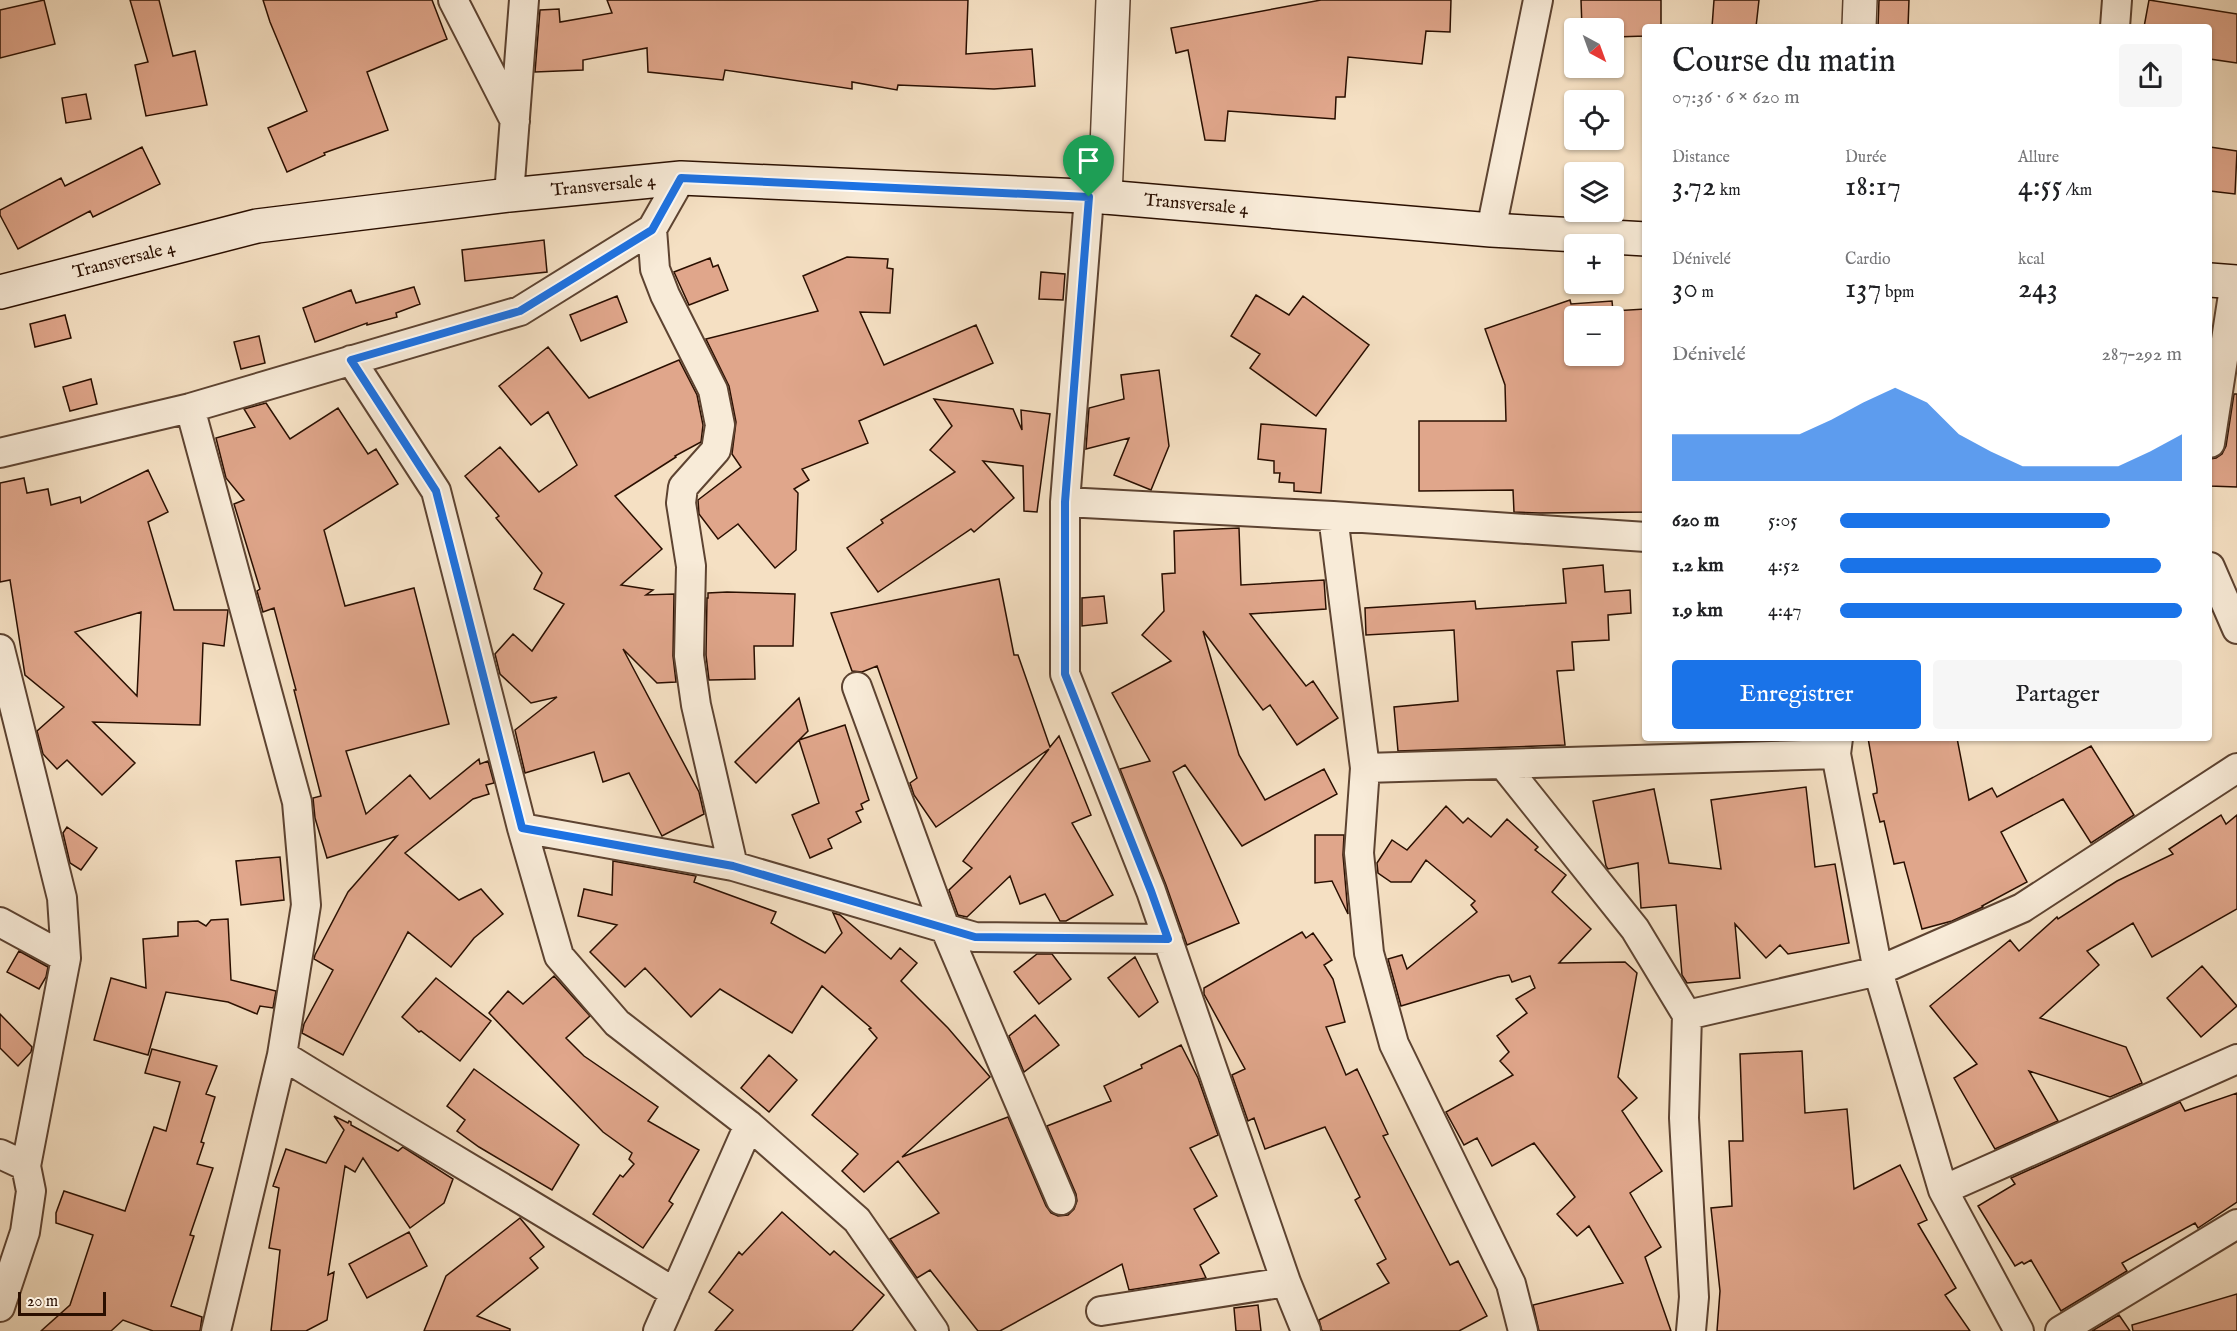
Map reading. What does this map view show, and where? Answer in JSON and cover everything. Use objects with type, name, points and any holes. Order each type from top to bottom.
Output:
[{"type":"main road","points":[[1097,197],[1113,0]]},
{"type":"main road","points":[[1859,24],[1860,0]]},
{"type":"main road","name":"Transversale 4","points":[[0,292],[257,226],[509,195],[681,178],[1097,197],[1491,230],[1642,239]]},
{"type":"street","points":[[453,0],[515,120]]},
{"type":"street","points":[[509,195],[524,0]]},
{"type":"street","points":[[1491,230],[1538,0]]},
{"type":"street","points":[[2115,24],[2117,0]]},
{"type":"street","points":[[0,453],[190,408],[520,311],[652,230],[681,178]]},
{"type":"street","points":[[1097,197],[1065,502],[1065,674],[1151,891],[1286,1282],[1306,1331]]},
{"type":"street","points":[[652,230],[655,269],[665,295],[713,390],[720,425],[716,450],[683,487],[681,503],[691,566],[689,656],[696,705],[733,866]]},
{"type":"street","points":[[2212,424],[2227,281]]},
{"type":"street","points":[[351,360],[436,491],[522,828],[559,956],[616,1023],[749,1125],[857,1220],[934,1331]]},
{"type":"street","points":[[190,408],[297,802],[306,905],[282,1055],[216,1331]]},
{"type":"street","points":[[1065,502],[1333,516],[1642,537]]},
{"type":"street","points":[[1333,516],[1365,768],[1359,853],[1369,952],[1394,1044],[1511,1284],[1522,1331]]},
{"type":"street","points":[[2212,572],[2237,629]]},
{"type":"street","points":[[0,649],[62,898],[66,958],[26,1166],[31,1191],[25,1232],[0,1306]]},
{"type":"street","points":[[857,687],[945,928],[1061,1200]]},
{"type":"street","points":[[1365,768],[1503,764],[1837,746],[1878,971],[1943,1190],[2019,1331]]},
{"type":"street","points":[[1503,764],[1635,929],[1687,1015],[1684,1118],[1694,1297],[1691,1331]]},
{"type":"street","points":[[1687,1015],[1878,971],[2022,908],[2237,768]]},
{"type":"street","points":[[522,828],[733,866],[975,937],[1168,939]]},
{"type":"street","points":[[0,922],[66,958]]},
{"type":"street","points":[[282,1055],[406,1132],[575,1230],[675,1293]]},
{"type":"street","points":[[1943,1190],[2237,1059]]},
{"type":"street","points":[[658,1331],[749,1125]]},
{"type":"street","points":[[0,1154],[26,1166]]},
{"type":"street","points":[[2060,1331],[2237,1224]]},
{"type":"street","points":[[1101,1311],[1286,1282]]},
{"type":"building","points":[[44,0],[55,44],[0,58],[0,10]]},
{"type":"building","points":[[130,0],[159,0],[173,56],[195,51],[207,105],[146,116],[135,65],[148,62]]},
{"type":"building","points":[[263,0],[432,0],[447,39],[367,72],[388,130],[324,153],[325,155],[287,172],[268,128],[307,111]]},
{"type":"building","points":[[607,0],[968,0],[966,54],[1032,49],[1035,86],[994,89],[898,85],[897,90],[852,82],[852,89],[725,70],[723,80],[648,72],[647,48],[583,60],[583,70],[535,72],[540,10],[559,9],[560,22],[612,13]]},
{"type":"building","points":[[1321,0],[1451,0],[1450,32],[1426,31],[1422,64],[1348,57],[1345,97],[1336,97],[1335,119],[1228,111],[1225,141],[1205,140],[1188,50],[1176,53],[1171,28]]},
{"type":"building","points":[[1581,0],[1661,0],[1661,24],[1642,24],[1642,36],[1624,37],[1624,18],[1582,18]]},
{"type":"building","points":[[1714,0],[1759,0],[1756,24],[1712,24]]},
{"type":"building","points":[[1879,0],[1909,0],[1908,24],[1878,24]]},
{"type":"building","points":[[2149,0],[2237,14],[2237,63],[2212,59],[2212,24],[2145,24]]},
{"type":"building","points":[[86,94],[91,119],[66,123],[62,98]]},
{"type":"building","points":[[142,147],[160,184],[93,217],[90,211],[18,249],[0,215],[0,210],[61,178],[65,186]]},
{"type":"building","points":[[2212,147],[2237,151],[2235,194],[2212,191]]},
{"type":"building","points":[[544,240],[547,272],[465,281],[462,250]]},
{"type":"building","points":[[847,257],[888,259],[887,268],[893,269],[890,313],[860,312],[884,365],[976,325],[993,363],[859,421],[868,443],[802,469],[809,480],[794,489],[798,493],[796,550],[775,568],[738,524],[718,539],[699,514],[698,500],[741,467],[732,454],[736,422],[729,386],[706,339],[818,311],[803,276]]},
{"type":"building","points":[[710,258],[713,267],[718,265],[728,290],[689,305],[674,272]]},
{"type":"building","points":[[1041,272],[1065,274],[1063,300],[1039,299]]},
{"type":"building","points":[[414,287],[420,304],[396,313],[397,317],[367,325],[367,323],[315,342],[303,308],[351,290],[356,303]]},
{"type":"building","points":[[1256,295],[1289,315],[1303,296],[1369,345],[1316,416],[1250,368],[1260,354],[1231,336]]},
{"type":"building","points":[[617,296],[627,322],[581,341],[570,315]]},
{"type":"building","points":[[1570,300],[1571,304],[1612,301],[1612,306],[1564,306],[1564,366],[1624,366],[1624,310],[1642,309],[1642,512],[1514,512],[1513,490],[1419,491],[1419,421],[1506,421],[1505,385],[1485,329]]},
{"type":"building","points":[[65,315],[71,338],[35,347],[30,324]]},
{"type":"building","points":[[259,336],[265,363],[241,369],[234,342]]},
{"type":"building","points":[[548,347],[589,398],[679,360],[697,395],[703,425],[701,442],[675,456],[615,496],[662,549],[621,585],[653,590],[646,595],[674,594],[673,656],[676,682],[657,683],[623,649],[699,792],[704,814],[662,836],[629,773],[603,782],[594,752],[525,773],[515,730],[557,697],[531,703],[500,674],[495,654],[513,634],[532,651],[564,604],[534,589],[542,573],[496,518],[499,516],[465,476],[500,447],[539,492],[577,465],[548,412],[531,425],[499,386]]},
{"type":"building","points":[[1159,370],[1169,446],[1151,490],[1114,475],[1129,438],[1086,449],[1089,408],[1124,399],[1121,375]]},
{"type":"building","points":[[91,379],[97,404],[70,411],[63,387]]},
{"type":"building","points":[[2234,394],[2237,394],[2237,487],[2212,486],[2212,459],[2222,454],[2226,446]]},
{"type":"building","points":[[934,399],[1013,409],[1022,430],[1021,410],[1050,414],[1037,512],[1024,511],[1023,466],[983,461],[1014,498],[974,532],[971,529],[878,592],[847,548],[883,523],[881,520],[955,472],[930,450],[952,426]]},
{"type":"building","points":[[266,403],[290,439],[338,408],[368,454],[376,449],[398,484],[324,530],[345,606],[414,588],[449,724],[346,751],[366,814],[410,775],[430,799],[479,759],[480,764],[488,761],[494,783],[486,785],[489,794],[473,799],[405,853],[459,900],[481,889],[503,914],[474,938],[451,967],[408,932],[343,1055],[302,1033],[304,1024],[333,970],[314,959],[348,892],[397,836],[327,858],[315,818],[313,798],[321,796],[294,690],[296,690],[274,608],[263,612],[257,591],[260,589],[234,504],[244,500],[226,478],[216,438],[255,427],[244,409]]},
{"type":"building","points":[[1261,424],[1326,429],[1321,493],[1294,491],[1294,483],[1279,482],[1280,473],[1274,473],[1274,461],[1258,459]]},
{"type":"building","points":[[148,470],[168,512],[148,522],[174,610],[228,610],[224,646],[203,643],[200,725],[93,722],[135,763],[102,795],[67,760],[57,769],[43,754],[37,731],[64,707],[25,675],[10,580],[0,582],[0,483],[24,478],[27,493],[48,489],[51,505],[80,497],[81,503]],"holes":[[[141,612],[137,696],[75,632]]]},
{"type":"building","points":[[1239,528],[1241,585],[1324,580],[1326,609],[1250,614],[1306,686],[1313,681],[1338,718],[1297,745],[1270,705],[1263,710],[1203,631],[1239,755],[1265,800],[1324,769],[1337,794],[1242,846],[1185,765],[1173,772],[1239,923],[1187,945],[1120,769],[1150,761],[1112,693],[1171,661],[1142,635],[1164,611],[1162,574],[1175,573],[1174,531]]},
{"type":"building","points":[[1603,565],[1605,592],[1630,590],[1631,613],[1608,615],[1609,640],[1572,642],[1574,670],[1557,671],[1565,745],[1398,751],[1394,707],[1458,701],[1454,630],[1366,635],[1365,608],[1475,601],[1476,609],[1566,603],[1563,569]]},
{"type":"building","points":[[999,579],[1014,655],[1018,655],[1050,747],[1059,736],[1091,815],[1072,823],[1113,895],[1066,921],[1060,921],[1045,894],[1020,904],[1010,876],[967,917],[958,915],[949,890],[972,868],[963,861],[1049,749],[936,827],[914,795],[910,783],[917,778],[877,666],[862,672],[852,671],[831,613]]},
{"type":"building","points":[[708,593],[795,594],[793,646],[754,646],[755,679],[709,680],[706,655]]},
{"type":"building","points":[[1104,596],[1107,623],[1082,626],[1082,598]]},
{"type":"building","points":[[799,698],[808,731],[756,783],[735,762]]},
{"type":"building","points":[[845,725],[869,800],[861,804],[863,809],[856,812],[861,822],[828,839],[832,848],[810,858],[792,815],[819,803],[799,740]]},
{"type":"building","points":[[1869,741],[1958,741],[1969,800],[1992,788],[1997,797],[2091,746],[2134,815],[2091,843],[2063,799],[2001,832],[2027,882],[1983,907],[1952,921],[1922,929],[1904,862],[1894,864],[1884,821],[1880,822],[1873,794],[1877,793]]},
{"type":"building","points":[[1806,787],[1815,867],[1835,864],[1849,943],[1788,954],[1780,945],[1766,958],[1735,924],[1740,978],[1687,983],[1682,975],[1676,905],[1641,908],[1638,863],[1608,869],[1593,801],[1654,789],[1669,863],[1721,869],[1711,800]]},
{"type":"building","points":[[1446,806],[1463,823],[1468,818],[1491,837],[1507,819],[1538,847],[1535,850],[1566,875],[1552,892],[1591,929],[1559,963],[1625,962],[1637,973],[1618,1077],[1637,1098],[1622,1111],[1662,1171],[1630,1193],[1661,1247],[1645,1257],[1671,1331],[1539,1331],[1533,1305],[1623,1283],[1589,1226],[1577,1236],[1557,1214],[1575,1197],[1534,1143],[1492,1166],[1477,1138],[1464,1145],[1446,1112],[1513,1075],[1500,1061],[1509,1052],[1497,1036],[1527,1013],[1516,999],[1535,988],[1530,976],[1512,982],[1509,975],[1498,977],[1401,1006],[1388,959],[1402,955],[1407,969],[1477,912],[1471,905],[1475,901],[1426,860],[1411,882],[1391,882],[1378,873],[1377,863],[1392,840],[1407,850]]},
{"type":"building","points":[[2221,815],[2226,824],[2237,815],[2237,909],[2152,957],[2133,923],[2087,951],[2099,965],[2040,1018],[2126,1047],[2142,1083],[2110,1097],[2029,1071],[2058,1121],[1995,1149],[1954,1078],[1977,1064],[1930,1006],[2010,940],[2019,951],[2057,917],[2058,919],[2117,881],[2173,854],[2169,849]]},
{"type":"building","points":[[67,827],[97,848],[81,870],[70,863],[63,833]]},
{"type":"building","points":[[1315,835],[1344,835],[1343,855],[1348,914],[1332,881],[1315,883]]},
{"type":"building","points":[[280,857],[284,900],[241,905],[236,861]]},
{"type":"building","points":[[613,861],[696,876],[694,882],[776,912],[771,923],[825,953],[842,933],[833,913],[840,915],[891,959],[900,948],[917,963],[901,981],[948,1028],[990,1077],[902,1157],[1008,1117],[1046,1206],[1051,1213],[1058,1216],[1068,1215],[1074,1209],[1077,1201],[1047,1126],[1111,1101],[1104,1086],[1142,1068],[1141,1065],[1181,1045],[1198,1078],[1218,1135],[1190,1148],[1217,1196],[1194,1209],[1219,1253],[1200,1265],[1206,1278],[1129,1290],[1122,1264],[1000,1331],[978,1331],[930,1270],[917,1278],[890,1239],[939,1213],[898,1161],[864,1192],[842,1171],[858,1154],[812,1115],[877,1038],[869,1029],[871,1028],[822,986],[792,1033],[720,989],[691,1017],[645,968],[625,987],[590,952],[617,925],[578,916],[584,889],[612,895]]},
{"type":"building","points":[[228,919],[231,980],[276,991],[273,1008],[260,1006],[257,1014],[228,1002],[166,992],[148,1055],[94,1040],[111,978],[146,988],[143,939],[178,936],[178,922],[198,921],[206,926],[211,920]]},
{"type":"building","points":[[1302,932],[1306,938],[1313,933],[1332,960],[1324,965],[1333,979],[1345,1022],[1326,1027],[1346,1075],[1357,1069],[1388,1134],[1383,1136],[1450,1265],[1458,1261],[1487,1316],[1459,1331],[1322,1331],[1319,1320],[1389,1283],[1377,1264],[1386,1259],[1355,1200],[1360,1197],[1325,1127],[1265,1149],[1254,1118],[1248,1121],[1232,1075],[1245,1069],[1204,994],[1204,988]]},
{"type":"building","points":[[19,951],[48,967],[46,977],[39,989],[7,972]]},
{"type":"building","points":[[1037,954],[1052,954],[1071,979],[1039,1004],[1014,972]]},
{"type":"building","points":[[1135,957],[1158,1002],[1139,1017],[1108,978]]},
{"type":"building","points":[[2202,966],[2237,1006],[2201,1037],[2167,998]]},
{"type":"building","points":[[554,976],[590,1016],[566,1038],[584,1056],[658,1107],[648,1121],[699,1150],[669,1201],[673,1204],[643,1248],[593,1214],[620,1175],[623,1177],[634,1164],[629,1159],[632,1153],[603,1132],[489,1013],[508,991],[523,1004]]},
{"type":"building","points":[[436,978],[491,1021],[460,1061],[402,1017]]},
{"type":"building","points":[[0,1014],[32,1047],[31,1052],[18,1066],[0,1048]]},
{"type":"building","points":[[1035,1015],[1059,1045],[1024,1072],[1009,1036]]},
{"type":"building","points":[[152,1049],[217,1066],[206,1094],[215,1097],[201,1142],[204,1143],[197,1164],[213,1168],[190,1235],[194,1236],[171,1306],[202,1317],[200,1331],[153,1331],[123,1320],[111,1331],[41,1331],[70,1305],[93,1235],[56,1223],[56,1213],[64,1191],[125,1211],[154,1127],[166,1131],[180,1082],[145,1073]]},
{"type":"building","points":[[1802,1051],[1805,1113],[1847,1109],[1854,1189],[1900,1165],[1927,1220],[1918,1224],[1956,1288],[1945,1295],[1970,1331],[1717,1331],[1720,1291],[1711,1208],[1732,1206],[1729,1141],[1743,1141],[1740,1054]]},
{"type":"building","points":[[769,1055],[797,1080],[769,1112],[741,1088]]},
{"type":"building","points":[[474,1069],[579,1145],[552,1190],[479,1147],[457,1131],[465,1120],[447,1106]]},
{"type":"building","points":[[2237,1093],[2237,1202],[2198,1228],[2195,1223],[2122,1263],[2127,1271],[2061,1311],[2031,1260],[2015,1266],[1978,1206],[2015,1184],[2011,1178],[2180,1102],[2185,1111]]},
{"type":"building","points":[[334,1116],[348,1123],[351,1122],[351,1125],[398,1151],[403,1147],[453,1179],[444,1203],[410,1228],[363,1158],[355,1172],[345,1166],[328,1275],[334,1272],[327,1320],[306,1331],[271,1331],[280,1250],[269,1248],[279,1188],[273,1186],[286,1149],[326,1163],[344,1130]]},
{"type":"building","points":[[782,1212],[830,1255],[834,1251],[884,1295],[852,1331],[715,1331],[733,1310],[709,1292],[739,1252],[742,1255]]},
{"type":"building","points":[[520,1218],[544,1247],[530,1258],[538,1268],[477,1316],[510,1329],[510,1331],[424,1331],[446,1276]]},
{"type":"building","points":[[409,1232],[427,1266],[367,1298],[349,1264]]},
{"type":"building","points":[[2237,1294],[2237,1331],[2133,1331],[2132,1325]]},
{"type":"building","points":[[1258,1305],[1261,1331],[1236,1331],[1234,1308]]},
{"type":"building","points":[[2119,1315],[2130,1331],[2092,1331]]},
{"type":"route","points":[[681,178],[1089,197],[1065,502],[1065,674],[1168,939],[975,937],[733,866],[522,828],[436,491],[351,360],[520,311],[652,230],[681,178]]}]
